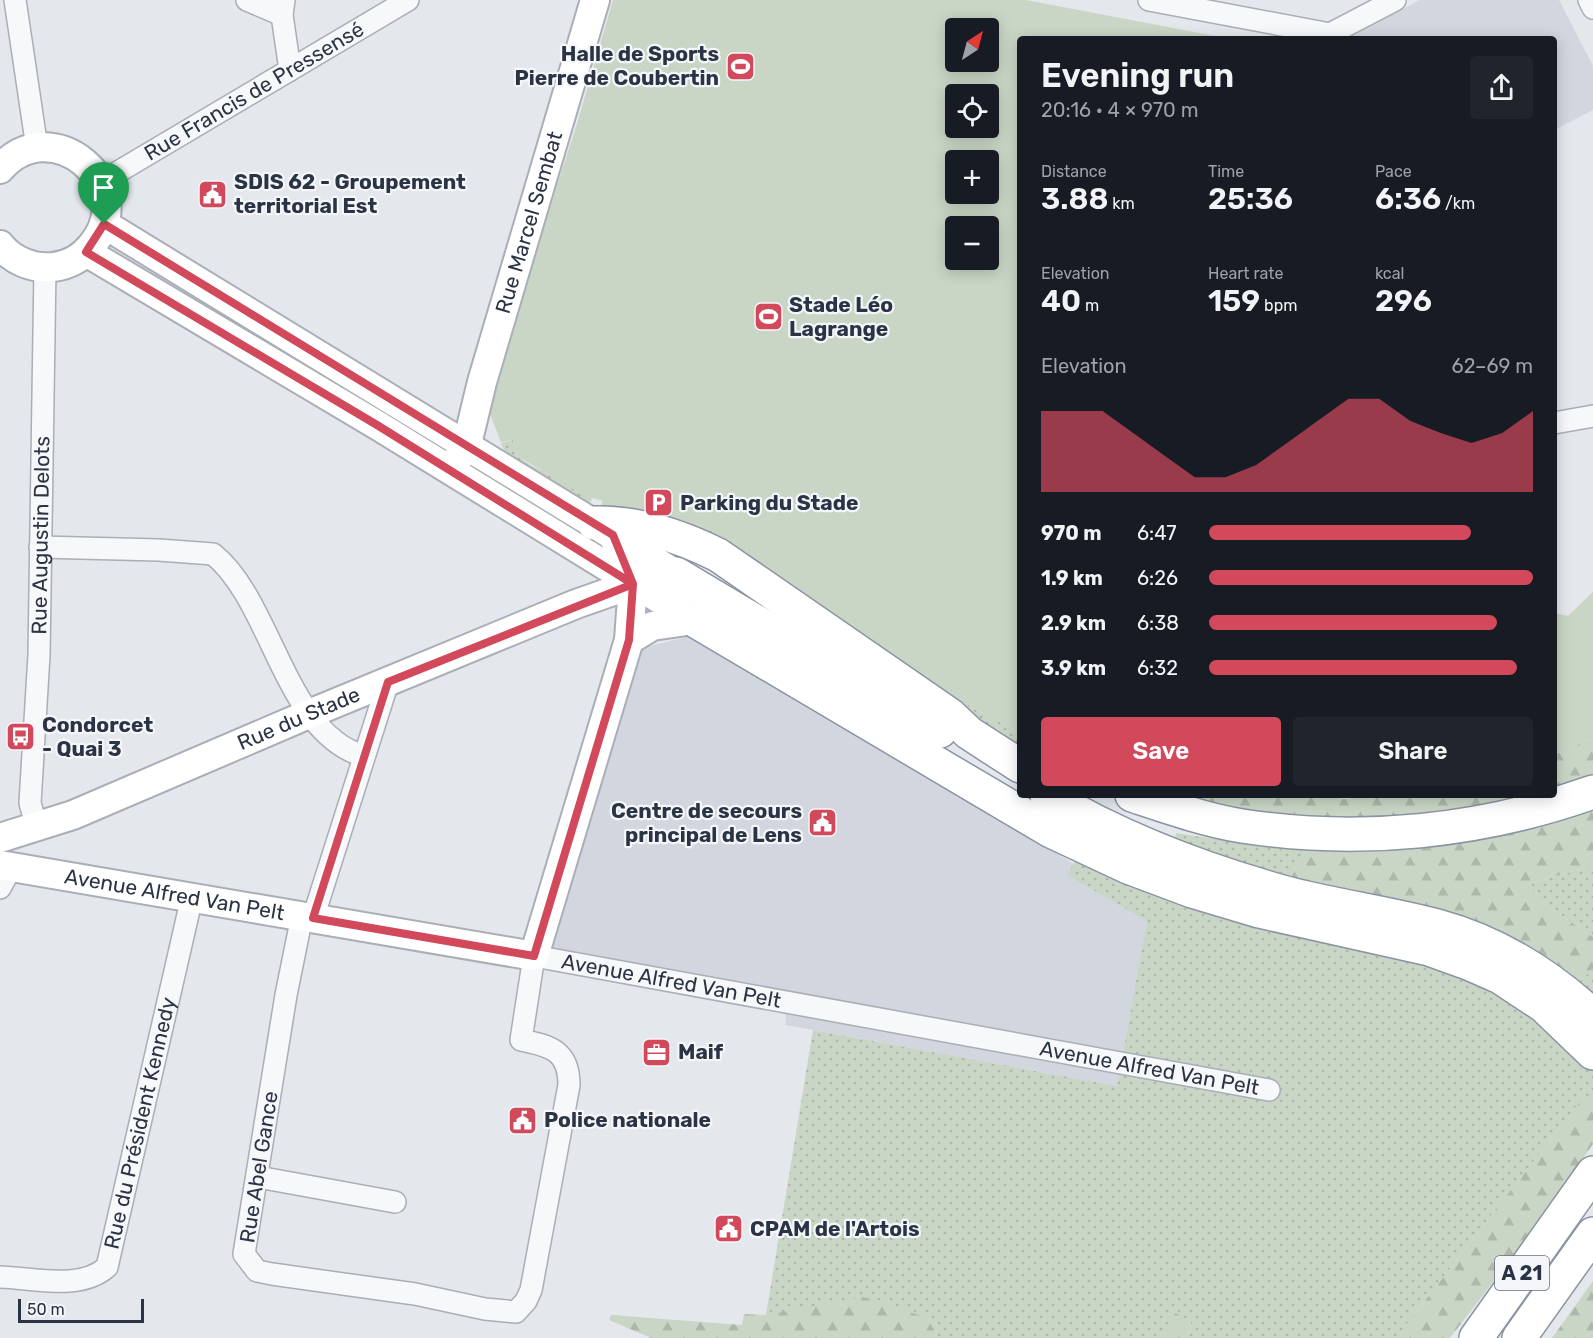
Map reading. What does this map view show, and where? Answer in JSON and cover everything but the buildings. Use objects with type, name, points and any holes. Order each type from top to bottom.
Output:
[{"type":"highway","points":[[603,529],[612,522],[686,539],[718,555],[950,715],[969,733],[1017,764]]},
{"type":"highway","points":[[676,574],[728,572],[754,578]]},
{"type":"highway","points":[[676,574],[1017,777]]},
{"type":"highway","points":[[694,620],[1051,831],[1128,867],[1192,891],[1258,911],[1429,949],[1468,963],[1500,977],[1544,1006],[1593,1053]]},
{"type":"highway","points":[[950,715],[969,721],[1017,748]]},
{"type":"highway","points":[[1141,798],[1185,812],[1242,825],[1338,836],[1408,833],[1485,822],[1560,804],[1593,792]]},
{"type":"highway","points":[[1060,800],[1160,851],[1230,877],[1288,893],[1438,926],[1479,941],[1513,957],[1564,989],[1593,1016]]},
{"type":"highway","name":"A 21","points":[[1476,1338],[1593,1173]]},
{"type":"highway","name":"A 21","points":[[1520,1338],[1593,1234]]},
{"type":"main road","name":"Rue Marcel Sembat","points":[[450,471],[467,444],[482,382],[595,0]]},
{"type":"main road","points":[[0,245],[14,258],[29,265],[45,268],[74,261],[86,252],[104,224],[106,203],[101,182],[87,164],[68,151],[37,148],[24,152],[1,167]]},
{"type":"main road","points":[[104,224],[467,444],[676,574]]},
{"type":"main road","points":[[86,252],[694,620]]},
{"type":"main road","points":[[534,956],[629,640],[633,584],[603,529]]},
{"type":"main road","name":"Rue du Stade","points":[[19,826],[309,714],[633,584],[676,574]]},
{"type":"main road","points":[[629,640],[640,631],[652,626],[694,620]]},
{"type":"main road","points":[[19,826],[33,856],[45,871]]},
{"type":"main road","points":[[4,873],[19,826]]},
{"type":"main road","name":"Avenue Alfred Van Pelt","points":[[4,873],[45,871],[534,956]]},
{"type":"street","points":[[15,0],[37,148]]},
{"type":"street","points":[[247,0],[283,8],[290,70]]},
{"type":"street","name":"Rue Francis de Pressensé","points":[[101,182],[408,0]]},
{"type":"street","points":[[1149,0],[1325,36]]},
{"type":"street","points":[[1332,36],[1395,0]]},
{"type":"street","points":[[1589,0],[1593,8]]},
{"type":"street","name":"Rue Augustin Delots","points":[[19,826],[39,655],[45,268]]},
{"type":"street","points":[[1557,422],[1593,416]]},
{"type":"street","points":[[40,547],[181,550],[213,554],[234,575],[317,725],[348,751],[364,756]]},
{"type":"street","name":"Rue Abel Gance","points":[[388,682],[307,917],[286,994],[244,1254],[257,1271],[516,1312],[526,1301],[531,1290],[569,1085],[569,1067],[559,1052],[540,1044],[521,1040],[534,956]]},
{"type":"street","name":"Rue du Président Kennedy","points":[[0,1277],[84,1281],[97,1276],[107,1267],[192,897]]},
{"type":"street","name":"Avenue Alfred Van Pelt","points":[[534,956],[1269,1090]]},
{"type":"street","points":[[258,1177],[394,1202]]},
{"type":"shaded area","points":[[1420,0],[1559,0],[1593,66],[1593,110],[1557,128],[1557,36],[1354,36]]},
{"type":"shaded area","points":[[691,636],[1074,864],[1068,875],[1147,921],[1117,1086],[786,1025],[785,1002],[534,956],[589,809],[642,648]]},
{"type":"green space","name":"Stade Léo Lagrange","points":[[613,0],[1026,0],[1215,36],[1017,36],[1017,731],[956,698],[723,537],[700,525],[592,498],[567,486],[518,456],[513,440],[501,442],[490,414],[488,398],[577,124]]},
{"type":"green space","points":[[513,440],[518,456],[592,498],[590,503],[506,456],[501,443]]},
{"type":"green space","points":[[603,498],[700,525],[723,537],[956,698],[1017,731],[1017,743],[601,508]]},
{"type":"green space","points":[[1593,592],[1593,738],[1557,754],[1557,614],[1568,616]]},
{"type":"green space","points":[[1593,738],[1593,780],[1557,796],[1557,754]]},
{"type":"green space","points":[[1187,798],[1549,798],[1407,822],[1287,823],[1190,804]]},
{"type":"green space","points":[[1593,804],[1593,866],[1531,883],[1530,894],[1593,937],[1593,968],[1578,983],[1288,879],[1308,848],[1361,852],[1485,835]]},
{"type":"green space","points":[[1176,833],[1241,843],[1308,848],[1288,879],[1228,861],[1175,837]]},
{"type":"green space","points":[[1077,858],[1406,953],[1513,997],[1593,1068],[1593,1100],[1585,1095],[1396,1338],[1189,1338],[1191,1321],[1173,1313],[1164,1338],[938,1338],[928,1318],[766,1315],[813,1030],[1117,1086],[1147,921],[1067,875]]},
{"type":"green space","points":[[1593,866],[1593,937],[1530,894],[1531,883]]},
{"type":"green space","points":[[1593,968],[1593,996],[1578,983]]},
{"type":"green space","points":[[1585,1095],[1593,1100],[1593,1144],[1516,1252],[1450,1338],[1396,1338]]},
{"type":"green space","points":[[1593,1281],[1593,1338],[1552,1338]]},
{"type":"green space","points":[[863,1297],[928,1318],[938,1338],[651,1338],[609,1320],[611,1315],[742,1325],[744,1314],[766,1315]]},
{"type":"green space","points":[[1173,1312],[1191,1321],[1189,1338],[1164,1338]]},
{"type":"place","name":"Halle de Sports Pierre de Coubertin","points":[[740,66]]},
{"type":"place","name":"SDIS 62 - Groupement territorial Est","points":[[213,194]]},
{"type":"place","name":"Stade Léo Lagrange","points":[[768,317]]},
{"type":"place","name":"Parking du Stade","points":[[659,503]]},
{"type":"place","name":"Condorcet - Quai 3","points":[[21,737]]},
{"type":"place","name":"Centre de secours principal de Lens","points":[[823,823]]},
{"type":"place","name":"Maif","points":[[657,1052]]},
{"type":"place","name":"Police nationale","points":[[523,1120]]},
{"type":"place","name":"CPAM de l'Artois","points":[[729,1229]]},
{"type":"route","points":[[104,224],[100,235],[86,252],[377,425],[633,584],[629,640],[534,956],[313,918],[388,682],[576,604],[633,584],[613,535],[393,398],[104,224]]}]
